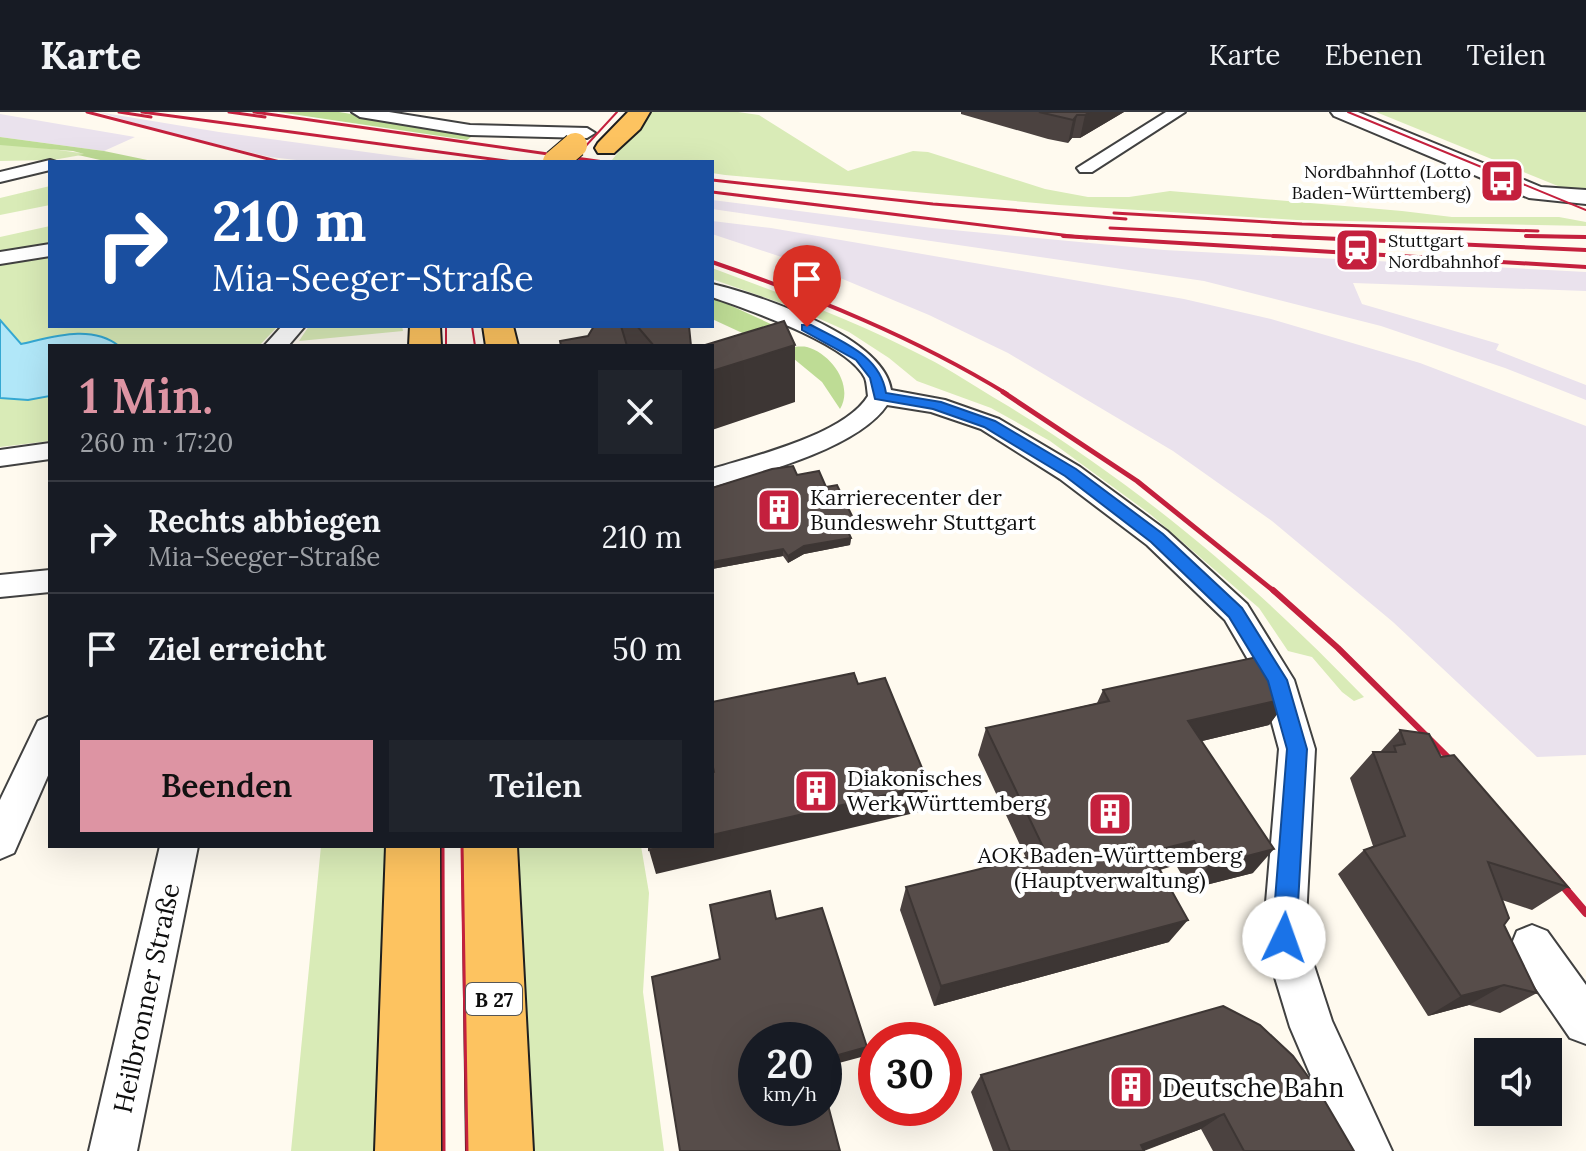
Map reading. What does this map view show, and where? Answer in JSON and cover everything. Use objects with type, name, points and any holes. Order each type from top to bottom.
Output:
[{"type":"main road","points":[[559,160],[632,124],[639,112]]},
{"type":"main road","points":[[408,1151],[413,848]]},
{"type":"main road","name":"B 27","points":[[490,848],[500,1151]]},
{"type":"street","points":[[360,112],[470,130],[592,141]]},
{"type":"street","points":[[1086,168],[1177,112]]},
{"type":"street","points":[[1341,112],[1537,193],[1586,197]]},
{"type":"street","points":[[1366,112],[1539,183],[1586,197]]},
{"type":"street","points":[[0,177],[48,165]]},
{"type":"street","points":[[0,258],[48,250]]},
{"type":"street","points":[[714,291],[833,340],[860,358],[877,378],[880,396],[869,413],[843,428],[762,462],[714,477]]},
{"type":"street","points":[[277,344],[292,328]]},
{"type":"street","points":[[880,396],[936,405],[990,424],[1057,464],[1157,538],[1236,612],[1277,680],[1297,749],[1284,938],[1312,1027],[1368,1151]]},
{"type":"street","points":[[0,458],[48,451]]},
{"type":"street","points":[[0,586],[48,581]]},
{"type":"street","points":[[0,841],[48,735]]},
{"type":"street","name":"Heilbronner Straße","points":[[113,1151],[179,848]]},
{"type":"street","points":[[1532,946],[1586,1022]]},
{"type":"shaded area","points":[[98,112],[424,160],[296,160],[270,157],[161,131]]},
{"type":"shaded area","points":[[0,114],[135,137],[104,151],[0,137]]},
{"type":"shaded area","points":[[714,200],[932,228],[1164,250],[1586,272],[1586,291],[1353,283],[1362,304],[1499,344],[1496,350],[1586,385],[1586,400],[1505,368],[1381,326],[1204,281],[714,209]]},
{"type":"shaded area","points":[[714,221],[771,228],[1184,299],[1271,319],[1420,363],[1586,426],[1586,755],[1537,757],[1393,622],[1272,521],[1173,451],[1008,353],[929,315],[821,270],[714,235]]},
{"type":"green space","points":[[278,112],[339,112],[475,134],[467,140]]},
{"type":"green space","points":[[650,112],[738,112],[759,115],[848,171],[913,151],[928,152],[1045,189],[1088,197],[1129,197],[1170,191],[1452,217],[1559,217],[1586,222],[1586,226],[1297,220],[1059,205],[725,175],[714,173],[714,160],[612,160]]},
{"type":"green space","points":[[1376,112],[1586,112],[1586,197],[1585,197]]},
{"type":"green space","points":[[0,137],[147,160],[100,160],[73,151],[0,145]]},
{"type":"green space","points":[[0,145],[24,145],[87,154],[53,160],[0,161]]},
{"type":"green space","points":[[48,186],[48,205],[0,215],[0,198]]},
{"type":"green space","points":[[48,226],[48,245],[0,252],[0,237]]},
{"type":"green space","points":[[48,253],[48,328],[276,328],[261,344],[48,344],[48,441],[0,447],[0,261]]},
{"type":"green space","points":[[714,269],[820,309],[899,344],[1054,435],[1148,502],[1237,575],[1364,697],[1354,701],[1342,692],[1312,657],[1288,651],[1259,608],[1150,514],[1050,441],[991,408],[917,381],[849,332],[798,309],[714,280]]},
{"type":"green space","points":[[714,298],[773,325],[788,348],[807,347],[825,356],[842,381],[844,400],[840,409],[822,382],[788,354],[714,320]]},
{"type":"green space","points":[[308,328],[402,328],[403,331],[299,341]]},
{"type":"green space","points":[[321,848],[390,848],[378,1151],[291,1151]]},
{"type":"green space","points":[[508,848],[641,848],[649,893],[643,992],[664,1151],[523,1151]]},
{"type":"water","points":[[0,320],[21,344],[84,334],[96,335],[116,344],[48,344],[48,396],[28,400],[0,398]]},
{"type":"building","points":[[1039,112],[1090,112],[1077,115],[1073,120]]},
{"type":"building","points":[[784,321],[795,345],[714,370],[714,344],[709,344]]},
{"type":"building","points":[[593,328],[622,328],[626,344],[561,344],[560,341],[588,336]]},
{"type":"building","points":[[639,328],[689,328],[691,344],[652,344]]},
{"type":"building","name":"Karrierecenter der Bundeswehr Stuttgart","points":[[793,466],[797,475],[819,471],[826,487],[837,485],[853,518],[842,519],[851,538],[804,546],[788,556],[783,549],[714,562],[714,487],[772,469]]},
{"type":"building","name":"AOK Baden-Württemberg (Hauptverwaltung)","points":[[1257,657],[1289,698],[1188,721],[1274,849],[1209,866],[1194,841],[1150,852],[1188,920],[941,986],[906,887],[1046,853],[986,728],[1109,701],[1103,690]]},
{"type":"building","name":"Diakonisches Werk Württemberg","points":[[854,673],[858,684],[885,678],[929,785],[714,835],[714,702]]},
{"type":"building","points":[[1400,730],[1429,734],[1441,757],[1454,755],[1568,887],[1488,862],[1509,918],[1504,925],[1537,993],[1504,985],[1461,996],[1364,850],[1405,836],[1373,752],[1396,752],[1394,746],[1405,744]]},
{"type":"building","points":[[770,891],[776,919],[822,908],[859,1022],[858,1050],[842,1054],[842,1022],[738,1022],[738,1126],[833,1126],[840,1151],[680,1151],[652,977],[720,959],[710,905]]},
{"type":"building","name":"Deutsche Bahn","points":[[1223,1006],[1260,1025],[1293,1056],[1320,1093],[1354,1151],[1244,1151],[1224,1114],[1141,1145],[1144,1151],[1010,1151],[981,1075]]},
{"type":"tram line","points":[[573,160],[617,112]]},
{"type":"tram line","points":[[1348,112],[1586,210]]},
{"type":"tram line","points":[[446,328],[446,344]]},
{"type":"tram line","points":[[472,328],[475,344]]},
{"type":"tram line","points":[[443,848],[444,1151]]},
{"type":"tram line","points":[[462,848],[467,1151]]},
{"type":"railway","points":[[87,112],[272,160]]},
{"type":"railway","points":[[119,112],[151,117]]},
{"type":"railway","points":[[142,112],[499,160]]},
{"type":"railway","points":[[229,112],[265,117]]},
{"type":"railway","points":[[254,112],[590,160]]},
{"type":"railway","points":[[714,180],[933,204],[1126,219]]},
{"type":"railway","points":[[714,192],[1078,237]]},
{"type":"railway","points":[[1114,213],[1302,224],[1538,231]]},
{"type":"railway","points":[[1110,228],[1308,238]]},
{"type":"railway","points":[[1063,236],[1078,237]]},
{"type":"railway","points":[[1273,236],[1308,238]]},
{"type":"railway","points":[[1526,236],[1586,237]]},
{"type":"railway","points":[[1078,237],[1586,267]]},
{"type":"railway","points":[[1078,237],[1087,238]]},
{"type":"railway","points":[[1308,238],[1586,250]]},
{"type":"railway","points":[[1308,238],[1317,238]]},
{"type":"railway","points":[[714,263],[788,289],[900,336],[1007,394]]},
{"type":"railway","points":[[1003,392],[1137,481],[1275,592]]},
{"type":"railway","points":[[1273,590],[1338,648],[1462,771]]},
{"type":"railway","points":[[1552,873],[1586,913]]},
{"type":"place","name":"Nordbahnhof (Lotto Baden-Württemberg)","points":[[1502,181]]},
{"type":"place","name":"Stuttgart Nordbahnhof","points":[[1357,250]]},
{"type":"place","name":"Karrierecenter der Bundeswehr Stuttgart","points":[[779,510]]},
{"type":"place","name":"Diakonisches Werk Württemberg","points":[[816,791]]},
{"type":"place","name":"AOK Baden-Württemberg (Hauptverwaltung)","points":[[1110,814]]},
{"type":"place","name":"Deutsche Bahn","points":[[1131,1087]]},
{"type":"route","points":[[807,327],[860,358],[877,378],[880,396],[936,405],[990,424],[1070,473],[1157,538],[1236,612],[1277,680],[1297,749],[1284,938]]}]
